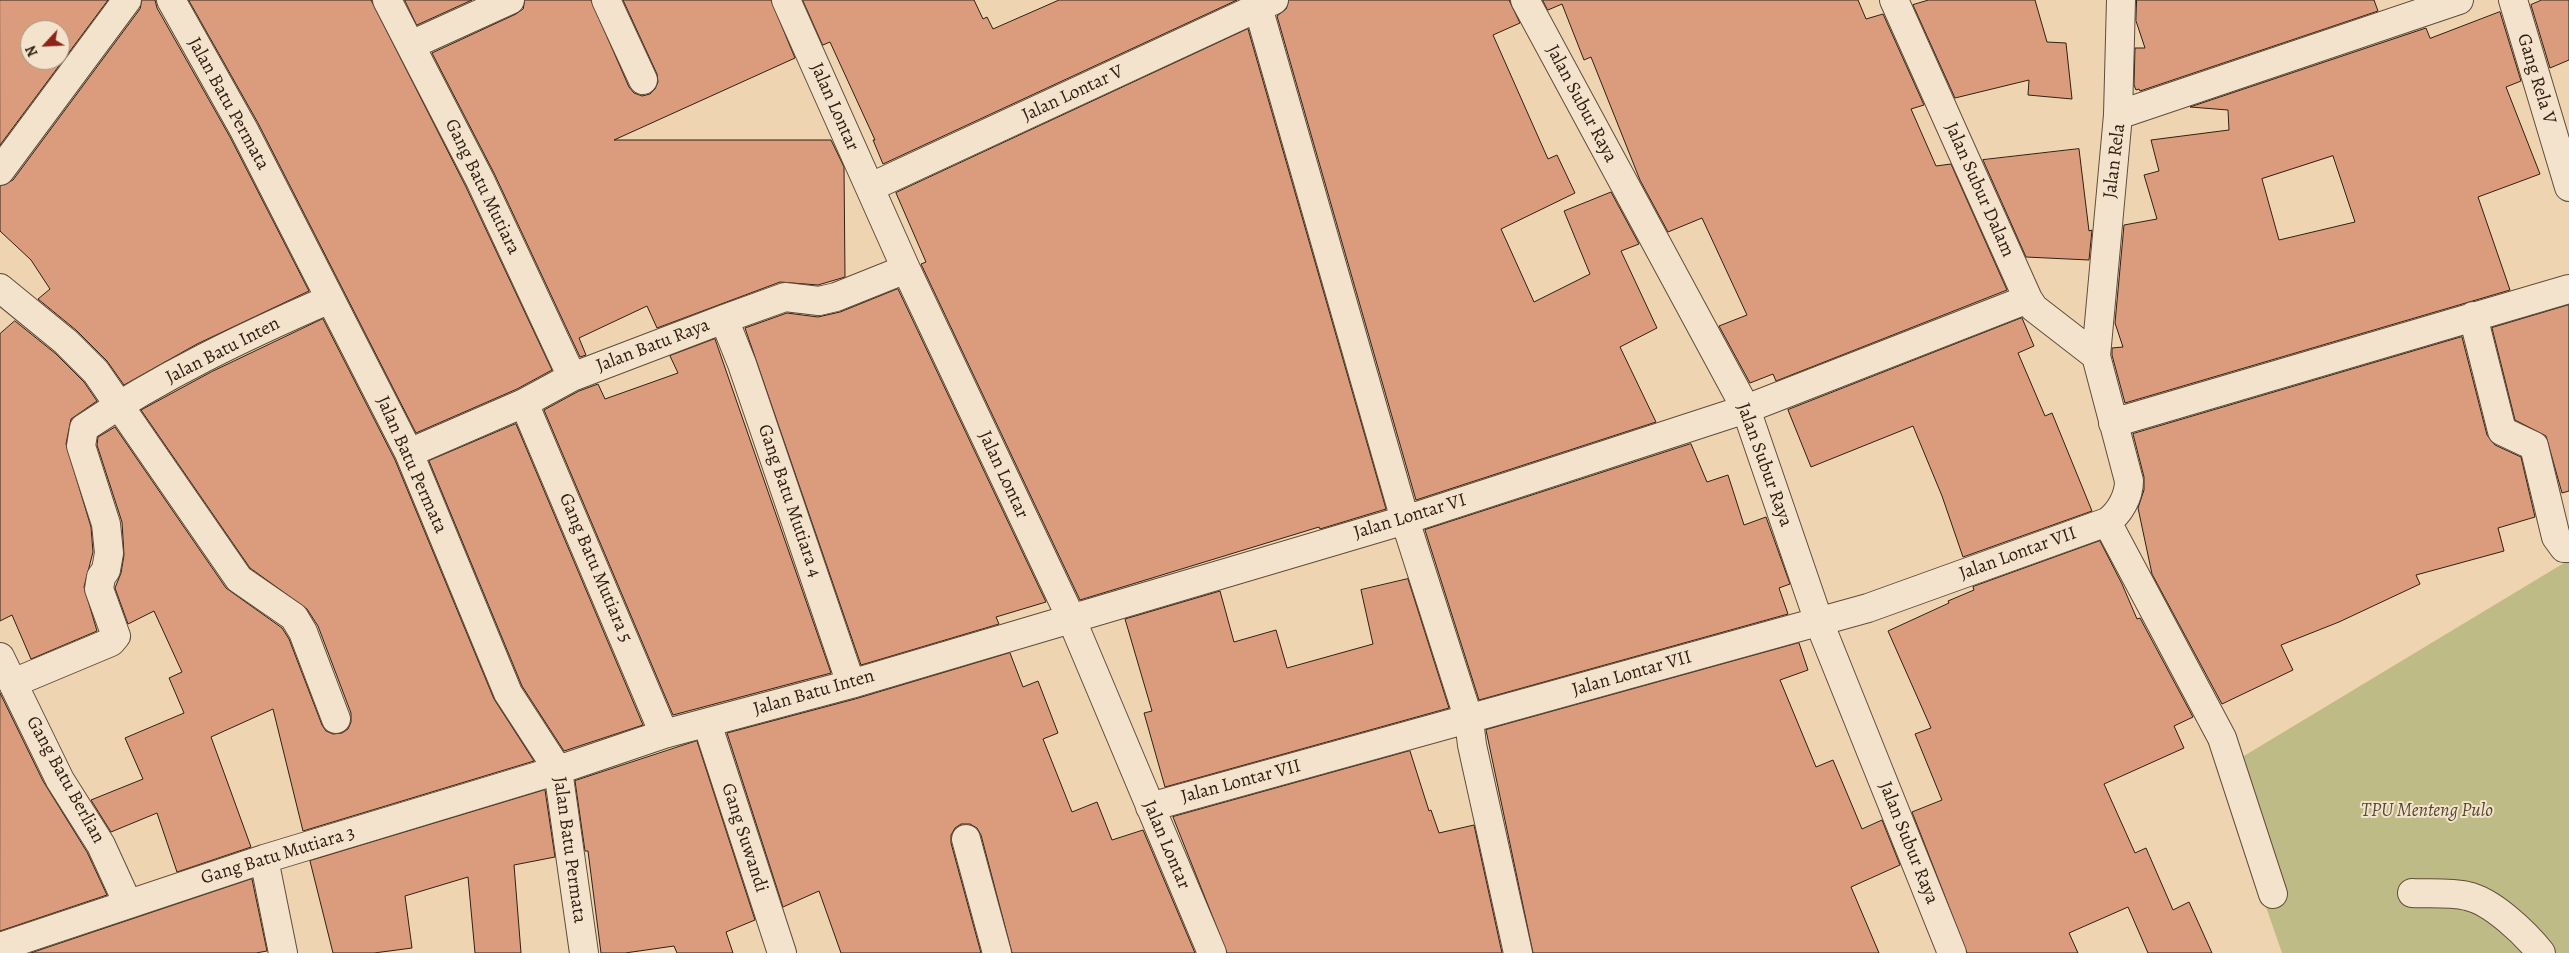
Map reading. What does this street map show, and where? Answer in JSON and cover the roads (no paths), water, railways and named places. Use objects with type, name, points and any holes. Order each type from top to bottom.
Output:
[{"type":"street","points":[[0,171],[127,0]]},
{"type":"street","name":"Jalan Batu Permata","points":[[171,0],[244,130],[409,453],[508,693],[558,770],[584,953]]},
{"type":"street","name":"Gang Batu Mutiara","points":[[387,0],[480,180],[572,377]]},
{"type":"street","points":[[410,45],[510,0]]},
{"type":"street","points":[[606,0],[643,80]]},
{"type":"street","name":"Jalan Lontar","points":[[786,0],[906,269],[1071,618],[1212,953]]},
{"type":"street","name":"Jalan Subur Raya","points":[[1525,0],[1746,409],[1819,622],[1952,953]]},
{"type":"street","name":"Jalan Subur Dalam","points":[[1894,0],[2031,303],[2096,356]]},
{"type":"street","points":[[2118,115],[2121,0]]},
{"type":"street","name":"Jalan Rela","points":[[2110,520],[2129,492],[2129,481],[2096,356],[2118,115],[2459,0]]},
{"type":"street","name":"Gang Rela V","points":[[2513,0],[2569,187]]},
{"type":"street","points":[[1263,2],[1404,520],[1469,720],[1472,745],[1518,953]]},
{"type":"street","name":"Jalan Lontar V","points":[[871,187],[1263,2]]},
{"type":"street","name":"Jalan Batu Raya","points":[[409,453],[524,403],[572,377],[724,319],[785,297],[819,301],[836,297],[906,269]]},
{"type":"street","points":[[0,288],[66,342],[96,372],[240,579],[294,617],[303,632],[336,719]]},
{"type":"street","points":[[2113,423],[2569,289]]},
{"type":"street","name":"Jalan Batu Inten","points":[[13,683],[111,642],[116,636],[99,589],[101,578],[106,570],[109,553],[106,524],[81,446],[84,428],[118,405],[241,339],[330,299]]},
{"type":"street","name":"Jalan Lontar VI","points":[[1071,618],[1404,520],[1746,409],[2031,303]]},
{"type":"street","points":[[2473,316],[2502,431],[2534,446],[2556,537],[2564,548],[2569,548]]},
{"type":"street","name":"Gang Batu Mutiara 4","points":[[724,319],[742,364],[852,684]]},
{"type":"street","name":"Gang Batu Mutiara 5","points":[[524,403],[664,734]]},
{"type":"street","points":[[2110,520],[2222,738],[2273,894]]},
{"type":"street","name":"Jalan Lontar VII","points":[[1150,807],[1868,608],[2110,520]]},
{"type":"street","name":"Jalan Batu Inten","points":[[558,770],[664,734],[852,684],[1071,618]]},
{"type":"street","name":"Gang Batu Berlian","points":[[0,657],[60,780],[101,845],[128,904]]},
{"type":"street","name":"Gang Suwandi","points":[[707,723],[782,953]]},
{"type":"street","name":"Gang Batu Mutiara 3","points":[[14,947],[128,904],[264,859],[558,770]]},
{"type":"street","points":[[966,839],[997,953]]},
{"type":"street","points":[[264,859],[282,953]]},
{"type":"street","points":[[2412,893],[2468,896],[2501,914],[2528,937],[2541,953]]},
{"type":"park label","name":"TPU Menteng Pulo","points":[[2427,811]]}]
